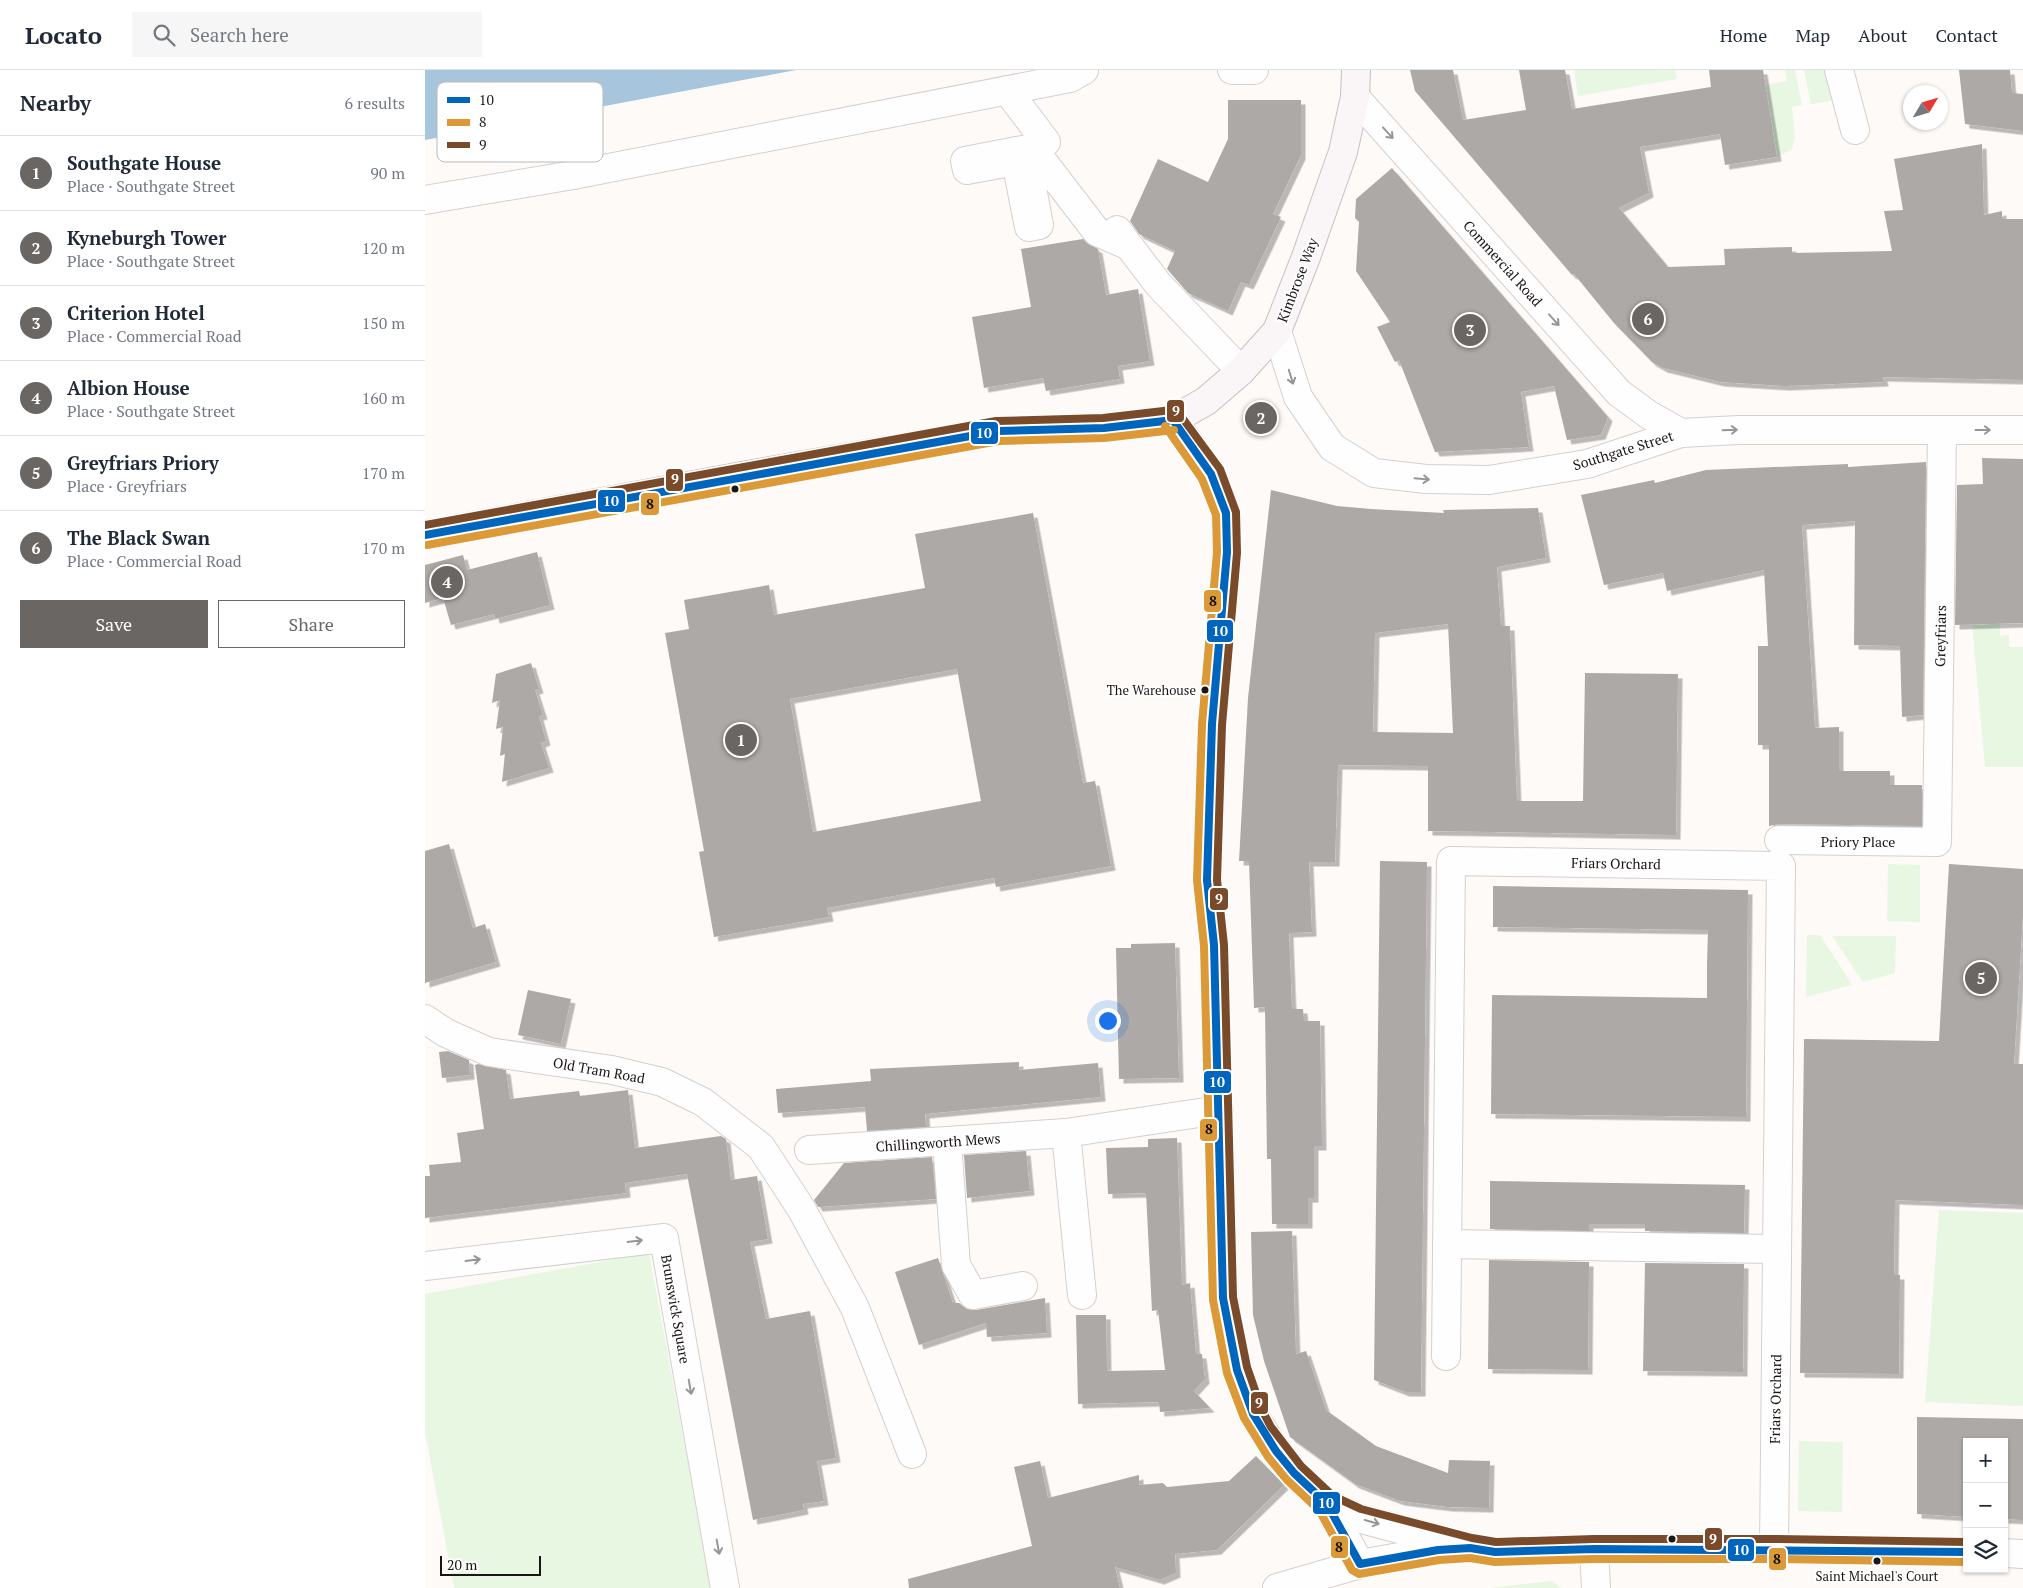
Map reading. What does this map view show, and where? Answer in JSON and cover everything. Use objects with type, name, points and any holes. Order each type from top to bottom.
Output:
[{"type":"main road","points":[[1355,97],[1356,70]]},
{"type":"main road","name":"Kimbrose Way","points":[[1173,420],[1206,401],[1241,371],[1277,331],[1307,257],[1343,152],[1355,97]]},
{"type":"main road","points":[[425,535],[759,472],[998,432],[1104,428],[1173,420]]},
{"type":"street","points":[[1232,70],[1254,70]]},
{"type":"street","points":[[1839,70],[1855,130]]},
{"type":"street","points":[[425,200],[573,175],[1007,90],[1077,74]]},
{"type":"street","points":[[1007,90],[1046,142],[1037,148],[965,161],[967,170],[1016,161],[1029,227],[1039,225],[1027,162],[1041,159],[1097,232],[1122,237],[1159,284],[1241,371]]},
{"type":"street","name":"Commercial Road","points":[[1355,97],[1619,393],[1649,415],[1681,432]]},
{"type":"street","name":"Southgate Street","points":[[1277,331],[1298,397],[1332,447],[1374,473],[1426,479],[1489,480],[1587,464],[1681,432],[1739,430],[2023,430]]},
{"type":"street","points":[[1173,420],[1211,474],[1226,513],[1227,552],[1212,724],[1207,880],[1214,945],[1223,1298],[1237,1370],[1253,1414],[1263,1432],[1294,1473],[1327,1504],[1360,1564]]},
{"type":"street","name":"Greyfriars","points":[[1937,842],[1942,430]]},
{"type":"street","name":"Priory Place","points":[[1779,840],[1937,842]]},
{"type":"street","name":"Friars Orchard","points":[[1446,1356],[1451,861],[1781,866],[1774,1549]]},
{"type":"street","name":"Old Tram Road","points":[[425,1019],[446,1033],[489,1052],[612,1070],[662,1082],[703,1102],[761,1148],[802,1210],[855,1308],[912,1454]]},
{"type":"street","name":"Chillingworth Mews","points":[[809,1150],[1066,1133],[1219,1110]]},
{"type":"street","points":[[1066,1133],[1082,1295]]},
{"type":"street","points":[[947,1142],[957,1265],[973,1295],[1023,1286]]},
{"type":"street","name":"Brunswick Square","points":[[425,1266],[664,1238],[725,1588]]},
{"type":"street","points":[[1447,1244],[1777,1249]]},
{"type":"street","points":[[1327,1504],[1358,1518],[1470,1548],[1495,1552],[1595,1549],[1963,1552]]},
{"type":"street","points":[[1287,1586],[1360,1564],[1438,1550],[1470,1548]]},
{"type":"street","points":[[1595,1549],[1596,1588]]},
{"type":"street","points":[[2008,1553],[2023,1554]]},
{"type":"green space","points":[[1574,70],[1675,70],[1677,79],[1578,96]]},
{"type":"green space","points":[[1785,70],[1795,70],[1802,105],[1792,107],[1795,138],[1792,149],[1777,157],[1765,85],[1787,81]]},
{"type":"green space","points":[[1804,70],[1827,70],[1836,100],[1811,104]]},
{"type":"green space","points":[[2000,624],[2000,636],[2009,635],[2009,647],[2023,647],[2023,767],[1985,767],[1972,625]]},
{"type":"green space","points":[[1888,864],[1920,865],[1920,922],[1887,921]]},
{"type":"green space","points":[[1807,935],[1820,935],[1852,985],[1806,997]]},
{"type":"green space","points":[[1832,936],[1896,936],[1895,973],[1863,982]]},
{"type":"green space","points":[[1939,1210],[2023,1213],[2023,1406],[1925,1402]]},
{"type":"green space","points":[[649,1253],[711,1588],[454,1588],[425,1432],[425,1294]]},
{"type":"green space","points":[[1799,1441],[1843,1442],[1842,1512],[1798,1511]]},
{"type":"green space","points":[[1552,1581],[1561,1588],[1492,1588],[1497,1587]]},
{"type":"water","points":[[425,70],[796,70],[603,106],[603,82],[437,82],[437,138],[425,140]]},
{"type":"building","points":[[1410,70],[1453,70],[1463,120],[1526,110],[1519,70],[1565,70],[1572,109],[1711,87],[1709,70],[1763,70],[1777,157],[1725,165],[1720,134],[1640,147],[1649,193],[1619,208],[1668,267],[1725,265],[1724,249],[1792,247],[1792,253],[1892,251],[1884,211],[1903,210],[1894,159],[1982,144],[1984,215],[2002,211],[2002,219],[2023,219],[2023,380],[1883,377],[1884,382],[1785,386],[1720,382],[1663,368],[1652,362],[1614,323],[1574,274],[1572,275],[1415,91]]},
{"type":"building","points":[[1959,70],[2010,70],[2012,93],[2023,94],[2023,131],[1965,124]]},
{"type":"building","points":[[1228,100],[1301,100],[1301,155],[1273,214],[1281,217],[1249,285],[1241,282],[1228,311],[1188,293],[1167,269],[1175,251],[1139,234],[1130,221],[1158,159],[1208,182],[1228,139]]},
{"type":"building","points":[[1392,168],[1608,417],[1601,435],[1567,440],[1554,386],[1521,392],[1529,447],[1435,452],[1399,360],[1395,362],[1377,327],[1390,322],[1356,271],[1359,222],[1355,218],[1356,199]]},
{"type":"building","points":[[1083,239],[1098,249],[1106,295],[1138,289],[1150,361],[1118,366],[1120,379],[1046,391],[1043,378],[984,388],[972,317],[1031,307],[1021,249]]},
{"type":"building","points":[[1982,458],[2023,459],[2023,623],[1955,625],[1957,485],[1983,484]]},
{"type":"building","points":[[1926,462],[1923,715],[1902,717],[1900,646],[1854,645],[1855,521],[1802,525],[1815,728],[1839,727],[1839,771],[1890,771],[1890,785],[1922,785],[1922,826],[1779,824],[1769,826],[1769,745],[1758,745],[1758,646],[1768,646],[1764,570],[1667,591],[1663,573],[1604,585],[1581,495],[1654,480],[1655,483],[1706,470],[1848,464],[1848,467]]},
{"type":"building","points":[[1271,490],[1337,506],[1371,509],[1444,513],[1443,510],[1538,508],[1546,558],[1497,567],[1501,626],[1510,626],[1517,801],[1583,801],[1585,673],[1678,674],[1676,835],[1428,831],[1428,766],[1338,765],[1335,862],[1309,862],[1312,932],[1289,933],[1292,1009],[1303,1009],[1304,1021],[1320,1021],[1322,1146],[1314,1146],[1314,1198],[1308,1198],[1308,1224],[1272,1224],[1271,1159],[1267,1159],[1265,1007],[1254,1008],[1249,861],[1239,861],[1248,698]],"holes":[[[1448,624],[1453,733],[1373,732],[1375,633]]]},
{"type":"building","points":[[1033,513],[1083,783],[1095,781],[1111,866],[996,887],[994,878],[827,908],[829,917],[714,937],[699,852],[704,851],[665,633],[689,629],[684,600],[769,585],[774,615],[925,588],[915,534]],"holes":[[[957,669],[981,801],[813,832],[790,699]]]},
{"type":"building","points":[[537,552],[550,605],[495,619],[494,614],[451,625],[443,598],[425,603],[425,565],[463,555],[467,570]]},
{"type":"building","points":[[531,663],[539,689],[535,690],[543,715],[539,716],[546,741],[541,743],[549,768],[502,782],[505,754],[500,756],[503,727],[496,729],[500,700],[492,703],[496,674]]},
{"type":"building","points":[[449,844],[473,928],[485,924],[496,962],[425,983],[425,851]]},
{"type":"building","points":[[1380,861],[1427,862],[1421,1392],[1405,1392],[1374,1380]]},
{"type":"building","points":[[1949,864],[2023,869],[2023,915],[2014,1064],[2023,1064],[2023,1205],[1895,1200],[1894,1275],[1900,1275],[1899,1374],[1800,1373],[1804,1039],[1939,1041]]},
{"type":"building","points":[[1493,886],[1748,890],[1746,1117],[1491,1114],[1492,995],[1707,998],[1708,930],[1493,927]]},
{"type":"building","points":[[1175,943],[1179,1078],[1119,1079],[1116,948],[1131,948],[1131,944]]},
{"type":"building","points":[[528,990],[571,999],[561,1044],[518,1035]]},
{"type":"building","points":[[448,1051],[469,1060],[470,1075],[442,1078],[439,1052]]},
{"type":"building","points":[[1019,1062],[1019,1070],[1098,1063],[1101,1097],[925,1114],[926,1127],[867,1131],[865,1107],[778,1113],[776,1089],[871,1081],[870,1069]]},
{"type":"building","points":[[475,1065],[506,1070],[510,1099],[579,1091],[580,1096],[628,1090],[635,1148],[721,1136],[726,1139],[731,1180],[757,1176],[768,1239],[750,1242],[766,1319],[810,1311],[836,1458],[817,1461],[824,1501],[803,1504],[804,1510],[753,1520],[687,1174],[625,1183],[626,1193],[425,1218],[425,1176],[430,1176],[429,1165],[461,1162],[457,1133],[484,1129]]},
{"type":"building","points":[[1177,1138],[1182,1285],[1190,1283],[1196,1354],[1202,1354],[1205,1379],[1194,1391],[1210,1408],[1160,1412],[1159,1402],[1078,1404],[1076,1315],[1106,1315],[1107,1371],[1165,1370],[1158,1310],[1152,1311],[1146,1193],[1108,1194],[1106,1148],[1148,1147],[1148,1139]]},
{"type":"building","points":[[1026,1151],[1030,1191],[967,1198],[964,1155]]},
{"type":"building","points":[[932,1157],[936,1199],[818,1207],[814,1200],[844,1163]]},
{"type":"building","points":[[1490,1181],[1745,1185],[1744,1233],[1645,1231],[1645,1224],[1589,1224],[1589,1231],[1490,1229]]},
{"type":"building","points":[[1292,1231],[1296,1354],[1306,1351],[1326,1410],[1376,1446],[1448,1473],[1449,1460],[1490,1461],[1489,1508],[1448,1507],[1400,1501],[1355,1484],[1290,1437],[1264,1361],[1253,1315],[1251,1232]]},
{"type":"building","points":[[938,1258],[953,1303],[959,1303],[967,1309],[976,1310],[1045,1298],[1047,1333],[987,1337],[986,1323],[919,1345],[895,1272]]},
{"type":"building","points":[[1489,1260],[1589,1262],[1588,1370],[1488,1369]]},
{"type":"building","points":[[1645,1263],[1744,1264],[1743,1372],[1643,1371]]},
{"type":"building","points":[[1917,1417],[2023,1419],[2023,1520],[2008,1519],[2008,1438],[1963,1438],[1963,1517],[1917,1514]]},
{"type":"building","points":[[1256,1456],[1284,1485],[1217,1550],[1175,1554],[1176,1573],[1160,1580],[1115,1567],[1120,1588],[909,1588],[908,1579],[1032,1546],[1014,1467],[1040,1461],[1048,1498],[1139,1475],[1139,1485],[1163,1483],[1167,1487],[1229,1481]]},
{"type":"transit line","name":"9","points":[[425,525],[996,421],[1103,418],[1172,410],[1178,412],[1220,469],[1236,512],[1237,553],[1222,725],[1217,880],[1224,945],[1233,1297],[1247,1367],[1262,1410],[1271,1427],[1301,1466],[1333,1496],[1361,1509],[1472,1538],[1496,1542],[1594,1539],[1963,1542]]},
{"type":"transit line","name":"10","points":[[1173,420],[1211,474],[1226,513],[1227,552],[1212,724],[1207,880],[1214,945],[1223,1298],[1237,1370],[1253,1414],[1276,1451],[1294,1473],[1327,1504],[1360,1564],[1438,1550],[1470,1548],[1495,1552],[1594,1549],[1963,1552]]},
{"type":"transit line","name":"10","points":[[425,535],[998,431],[1104,428],[1173,420]]},
{"type":"transit line","name":"8","points":[[1165,426],[1202,479],[1216,515],[1217,552],[1202,724],[1197,880],[1204,946],[1213,1300],[1227,1373],[1244,1418],[1268,1457],[1287,1480],[1319,1510],[1352,1570],[1359,1574],[1439,1560],[1470,1558],[1495,1562],[1594,1559],[1963,1562]]},
{"type":"transit line","name":"8","points":[[427,545],[999,441],[1104,438],[1174,430]]},
{"type":"place","name":"The Black Swan","points":[[1648,319]]},
{"type":"place","name":"Criterion Hotel","points":[[1470,330]]},
{"type":"place","name":"Kyneburgh Tower","points":[[1261,418]]},
{"type":"place","name":"Albion House","points":[[447,582]]},
{"type":"place","name":"The Warehouse","points":[[1205,690]]},
{"type":"place","name":"Southgate House","points":[[741,740]]},
{"type":"place","name":"Greyfriars Priory","points":[[1981,978]]},
{"type":"place","name":"Saint Michael's Court","points":[[1877,1561]]}]
